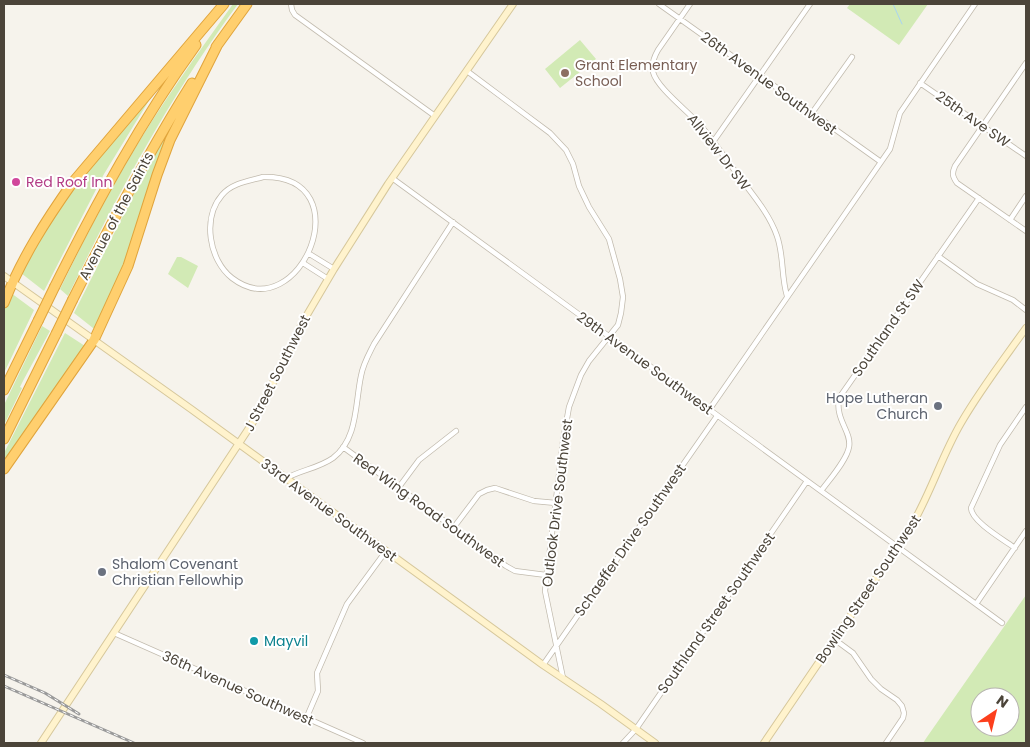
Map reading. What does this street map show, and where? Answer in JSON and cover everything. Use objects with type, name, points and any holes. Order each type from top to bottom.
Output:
[{"type":"highway","points":[[4,303],[12,281],[52,212],[73,182],[225,4]]},
{"type":"highway","name":"Avenue of the Saints","points":[[4,390],[92,213],[148,114],[225,4]]},
{"type":"highway","name":"Avenue of the Saints","points":[[4,439],[73,299],[163,129],[218,44],[247,4]]},
{"type":"highway","points":[[4,469],[94,340],[128,266],[170,140],[218,44]]},
{"type":"street","name":"J Street Southwest","points":[[41,743],[239,445],[255,419],[304,320],[392,178],[513,4]]},
{"type":"street","name":"26th Avenue Southwest","points":[[659,4],[881,162]]},
{"type":"street","name":"Allview Dr SW","points":[[690,4],[654,57],[653,71],[656,79],[699,124],[713,142],[761,206],[773,226],[782,254],[784,285],[787,296]]},
{"type":"street","points":[[713,142],[810,4]]},
{"type":"street","points":[[709,410],[890,149],[900,112],[975,4]]},
{"type":"street","points":[[291,5],[292,10],[301,19],[435,116]]},
{"type":"street","points":[[812,113],[852,57]]},
{"type":"street","points":[[1026,63],[952,172],[953,178],[957,183],[1026,231]]},
{"type":"street","name":"Outlook Drive Southwest","points":[[467,71],[550,132],[566,150],[589,207],[609,239],[623,297],[622,313],[618,325],[585,368],[570,406],[563,441],[545,592],[564,678]]},
{"type":"street","name":"25th Ave SW","points":[[920,83],[1026,156]]},
{"type":"street","points":[[263,177],[276,177],[296,184],[306,194],[315,208],[316,232],[303,263],[286,280],[267,289],[248,287],[228,274],[215,255],[211,240],[211,220],[214,208],[222,195],[232,187],[243,182],[263,177]]},
{"type":"street","name":"29th Avenue Southwest","points":[[392,178],[1002,623]]},
{"type":"street","points":[[1010,220],[1026,196]]},
{"type":"street","name":"Southland St SW","points":[[821,491],[846,455],[850,446],[849,438],[838,415],[839,398],[979,198]]},
{"type":"street","points":[[287,478],[323,464],[334,457],[343,447],[351,434],[361,374],[366,359],[453,222]]},
{"type":"street","points":[[308,253],[334,269]]},
{"type":"street","points":[[938,256],[977,284],[1013,300],[1026,310]]},
{"type":"street","points":[[303,263],[328,279]]},
{"type":"street","name":"33rd Avenue Southwest","points":[[4,276],[287,478],[543,665],[656,743]]},
{"type":"street","name":"Bowling Street Southwest","points":[[764,743],[898,547],[922,507],[949,445],[961,423],[1026,328]]},
{"type":"street","points":[[1015,548],[976,519],[971,512],[971,508],[1000,445],[1026,408]]},
{"type":"street","name":"Schaeffer Drive Southwest","points":[[543,665],[717,416]]},
{"type":"street","points":[[399,487],[419,460],[456,430]]},
{"type":"street","name":"Red Wing Road Southwest","points":[[343,447],[515,571],[546,575]]},
{"type":"street","name":"Southland Street Southwest","points":[[623,743],[636,729],[807,481]]},
{"type":"street","points":[[454,527],[479,494],[494,488],[534,501],[556,503]]},
{"type":"street","points":[[976,604],[1026,531]]},
{"type":"street","points":[[306,718],[318,691],[317,673],[347,604],[386,551]]},
{"type":"street","name":"36th Avenue Southwest","points":[[114,633],[363,743]]},
{"type":"street","points":[[834,639],[853,654],[871,679],[902,706],[903,718],[886,743]]},
{"type":"green space","points":[[233,4],[238,4],[190,74],[146,146],[68,296],[60,289],[121,172],[168,97]]},
{"type":"green space","points":[[850,4],[928,4],[899,45],[847,8]]},
{"type":"green space","points":[[580,40],[596,59],[560,88],[545,69]]},
{"type":"green space","points":[[153,94],[104,174],[44,291],[21,273],[56,211],[78,180]]},
{"type":"green space","points":[[178,115],[123,270],[95,328],[93,328],[74,313],[146,170]]},
{"type":"green space","points":[[177,257],[181,257],[198,266],[188,288],[168,274]]},
{"type":"green space","points":[[11,293],[34,310],[4,373],[4,309]]},
{"type":"green space","points":[[42,326],[50,331],[20,387],[22,388],[4,425],[4,405]]},
{"type":"green space","points":[[65,333],[85,346],[4,464],[4,453]]},
{"type":"green space","points":[[1026,595],[1026,743],[923,743]]},
{"type":"waterway","points":[[893,4],[902,24]]},
{"type":"railway","points":[[4,675],[45,693],[79,714]]},
{"type":"railway","points":[[4,686],[134,743]]},
{"type":"place","name":"Grant Elementary School","points":[[565,73]]},
{"type":"place","name":"Red Roof Inn","points":[[16,182]]},
{"type":"place","name":"Hope Lutheran Church","points":[[938,406]]},
{"type":"place","name":"Shalom Covenant Christian Fellowhip","points":[[102,572]]},
{"type":"place","name":"Mayvil","points":[[254,641]]}]
